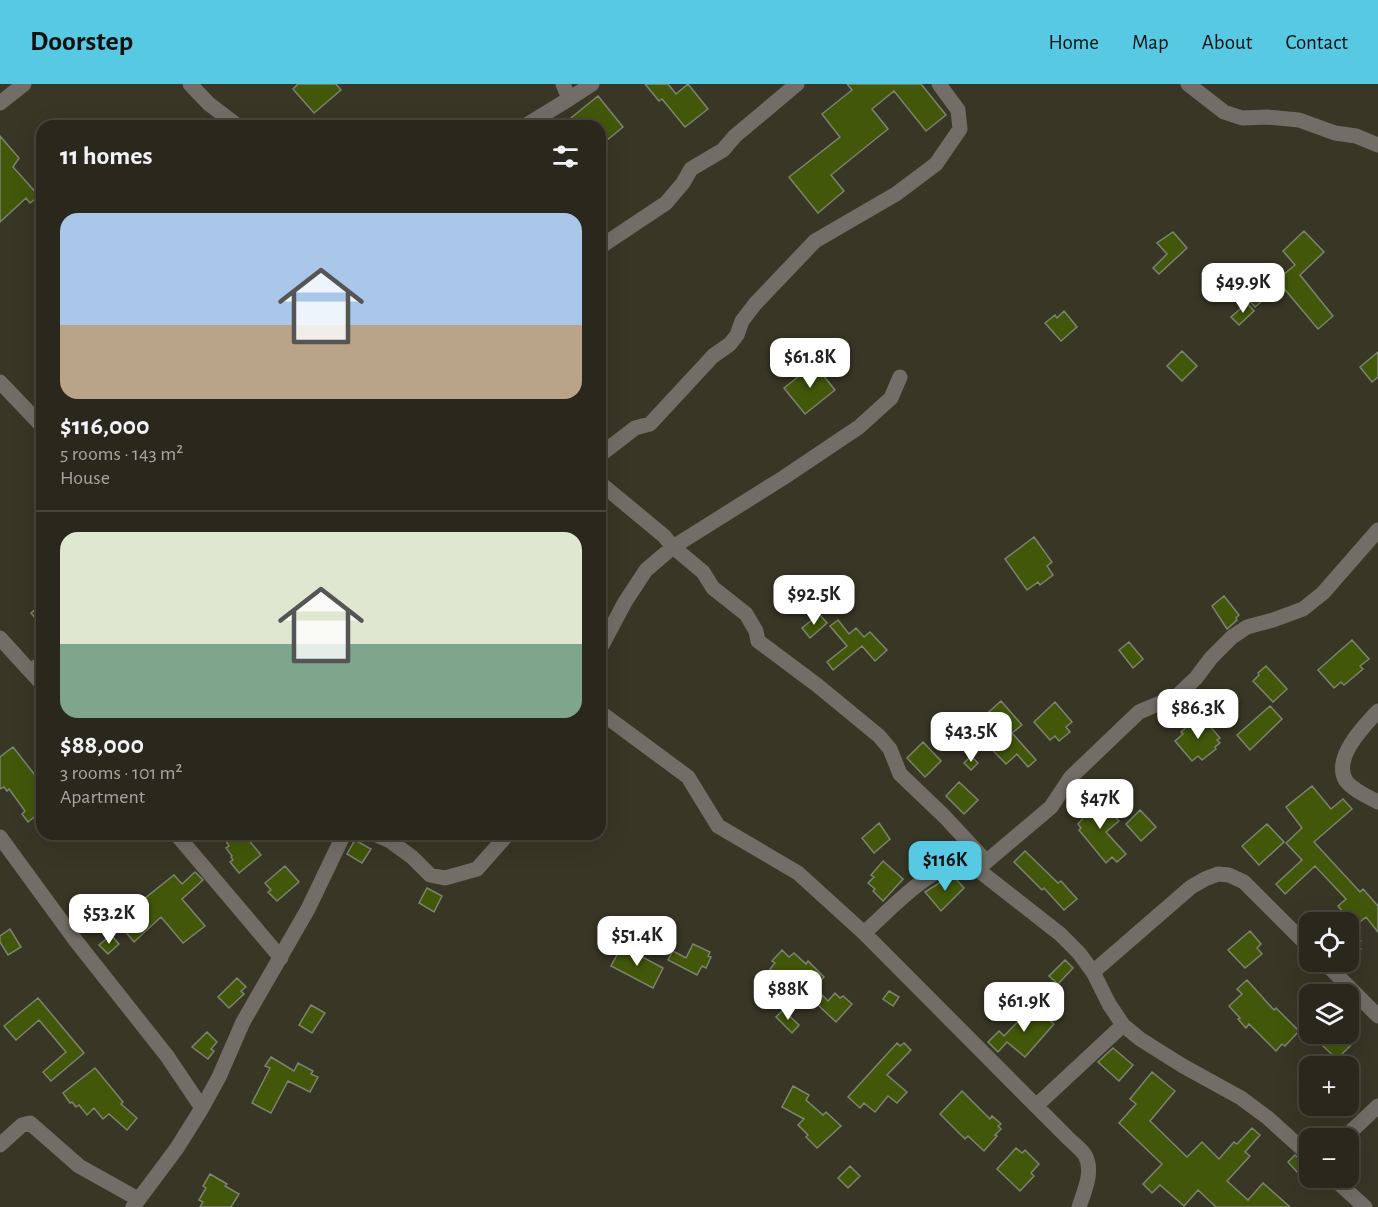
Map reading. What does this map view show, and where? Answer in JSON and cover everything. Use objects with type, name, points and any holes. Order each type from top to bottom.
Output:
[{"type":"street","points":[[0,103],[24,84]]},
{"type":"street","points":[[190,84],[230,120]]},
{"type":"street","points":[[563,84],[569,99]]},
{"type":"street","points":[[535,120],[592,84]]},
{"type":"street","points":[[606,243],[666,203],[683,183],[691,169],[723,150],[735,136],[797,84]]},
{"type":"street","points":[[606,450],[635,428],[650,423],[713,357],[730,344],[737,335],[741,321],[755,304],[815,241],[896,194],[936,164],[960,129],[958,110],[939,84]]},
{"type":"street","points":[[1188,84],[1224,112],[1242,118],[1299,120],[1335,133],[1356,136],[1378,145]]},
{"type":"street","points":[[606,638],[625,602],[646,570],[673,547],[859,427],[891,398],[900,377]]},
{"type":"street","points":[[0,382],[36,415]]},
{"type":"street","points":[[606,488],[704,572],[713,588],[746,614],[756,631],[758,641],[818,685],[879,736],[890,749],[900,774],[944,816],[982,865],[1079,953],[1093,972],[1109,1004],[1123,1025],[1140,1039],[1241,1098],[1299,1145]]},
{"type":"street","points":[[864,933],[940,868],[958,862],[982,865],[1052,807],[1071,777],[1138,712],[1177,696],[1232,638],[1247,627],[1303,609],[1323,593],[1378,530]]},
{"type":"street","points":[[0,638],[36,667]]},
{"type":"street","points":[[1378,711],[1362,727],[1347,751],[1342,767],[1346,781],[1378,802]]},
{"type":"street","points":[[606,716],[688,777],[718,826],[798,873],[864,933],[1085,1155],[1089,1168],[1079,1207]]},
{"type":"street","points":[[0,837],[76,941],[167,1056],[202,1108]]},
{"type":"street","points":[[181,840],[281,958]]},
{"type":"street","points":[[0,1145],[22,1125],[30,1123],[79,1166],[135,1203],[177,1148],[202,1108],[219,1077],[243,1022],[281,958],[341,840]]},
{"type":"street","points":[[388,840],[412,857],[430,875],[445,878],[477,869],[503,840]]},
{"type":"street","points":[[1093,972],[1191,887],[1218,874],[1229,875],[1244,882],[1299,937]]},
{"type":"street","points":[[1334,972],[1378,1016]]},
{"type":"street","points":[[1036,1106],[1123,1025]]},
{"type":"street","points":[[1355,1128],[1378,1106]]},
{"type":"street","points":[[1344,1188],[1365,1207]]},
{"type":"building","points":[[298,84],[336,84],[341,90],[314,113],[293,89]]},
{"type":"building","points":[[645,84],[668,84],[676,94],[688,84],[708,109],[685,127],[662,99],[659,101]]},
{"type":"building","points":[[847,84],[921,84],[946,115],[926,131],[894,91],[872,109],[888,129],[831,175],[844,191],[818,213],[789,177],[840,137],[822,114],[852,90]]},
{"type":"building","points":[[598,96],[623,127],[606,141],[606,120],[568,120]]},
{"type":"building","points":[[0,136],[19,158],[13,167],[36,193],[36,198],[30,203],[26,198],[0,222]]},
{"type":"building","points":[[1304,231],[1324,252],[1300,275],[1333,316],[1318,329],[1277,280],[1295,265],[1283,251]]},
{"type":"building","points":[[1173,232],[1187,248],[1159,274],[1153,268],[1167,254],[1157,243]]},
{"type":"building","points":[[1268,274],[1279,287],[1255,307],[1244,294]]},
{"type":"building","points":[[1247,303],[1254,311],[1239,325],[1231,317]]},
{"type":"building","points":[[1064,311],[1077,327],[1061,341],[1045,323],[1055,315],[1057,318]]},
{"type":"building","points":[[1182,351],[1197,366],[1182,381],[1167,366]]},
{"type":"building","points":[[1378,352],[1378,377],[1372,382],[1360,367]]},
{"type":"building","points":[[814,364],[835,390],[805,414],[784,388]]},
{"type":"building","points":[[1034,537],[1052,562],[1047,566],[1053,575],[1040,585],[1038,582],[1027,590],[1005,559]]},
{"type":"building","points":[[1224,596],[1239,615],[1227,629],[1212,606]]},
{"type":"building","points":[[36,608],[36,619],[31,613]]},
{"type":"building","points":[[819,614],[827,623],[810,638],[802,628]]},
{"type":"building","points":[[838,620],[849,634],[856,628],[864,637],[870,632],[887,650],[875,661],[862,646],[833,670],[827,662],[847,646],[830,626]]},
{"type":"building","points":[[1352,640],[1369,659],[1360,666],[1363,669],[1344,685],[1341,682],[1334,688],[1318,670]]},
{"type":"building","points":[[1129,642],[1143,659],[1133,668],[1119,650]]},
{"type":"building","points":[[1266,666],[1287,689],[1273,702],[1253,681]]},
{"type":"building","points":[[1001,701],[1022,725],[1012,733],[1036,760],[1028,767],[1017,754],[1006,764],[971,728]]},
{"type":"building","points":[[1055,702],[1072,722],[1066,727],[1070,732],[1059,741],[1055,736],[1050,740],[1034,722]]},
{"type":"building","points":[[1270,706],[1282,719],[1250,750],[1237,735]]},
{"type":"building","points":[[1198,717],[1201,720],[1203,718],[1220,738],[1217,740],[1220,743],[1202,760],[1198,756],[1192,761],[1175,741],[1183,734],[1181,732]]},
{"type":"building","points":[[923,742],[941,761],[925,777],[907,758]]},
{"type":"building","points":[[13,747],[36,776],[36,816],[28,822],[22,814],[25,811],[9,789],[7,791],[4,787],[0,789],[0,757]]},
{"type":"building","points":[[971,756],[978,763],[971,770],[964,763]]},
{"type":"building","points":[[959,782],[978,800],[964,814],[946,796]]},
{"type":"building","points":[[1312,786],[1331,809],[1343,799],[1352,809],[1314,842],[1360,892],[1363,889],[1378,906],[1378,932],[1366,917],[1359,923],[1359,912],[1343,912],[1338,906],[1346,899],[1315,866],[1285,894],[1276,884],[1302,860],[1286,843],[1302,828],[1286,807]]},
{"type":"building","points":[[1097,797],[1119,821],[1106,832],[1126,854],[1117,862],[1112,857],[1106,863],[1079,830],[1081,828],[1078,824],[1083,818],[1079,814]]},
{"type":"building","points":[[1140,810],[1156,827],[1141,841],[1126,824]]},
{"type":"building","points":[[879,823],[890,839],[874,853],[862,838]]},
{"type":"building","points":[[1267,824],[1284,842],[1259,865],[1242,846]]},
{"type":"building","points":[[249,840],[261,855],[239,873],[230,862],[233,860],[226,848],[229,846],[226,841]]},
{"type":"building","points":[[355,840],[371,849],[362,863],[347,854]]},
{"type":"building","points":[[1025,851],[1058,883],[1061,881],[1077,899],[1064,910],[1044,888],[1042,890],[1014,862]]},
{"type":"building","points":[[883,861],[903,879],[883,901],[868,883],[874,877],[871,875]]},
{"type":"building","points":[[285,866],[299,882],[277,901],[268,892],[271,890],[265,883]]},
{"type":"building","points":[[195,872],[203,880],[182,899],[205,926],[183,943],[161,917],[134,942],[124,930],[129,925],[125,921],[146,902],[144,899],[174,875],[182,884]]},
{"type":"building","points":[[952,875],[964,888],[941,911],[925,892]]},
{"type":"building","points":[[427,888],[442,896],[434,912],[419,903]]},
{"type":"building","points":[[10,929],[21,947],[8,955],[0,942],[0,936]]},
{"type":"building","points":[[1250,931],[1261,944],[1257,948],[1262,954],[1245,968],[1228,950]]},
{"type":"building","points":[[111,935],[119,944],[108,954],[99,945]]},
{"type":"building","points":[[693,944],[710,952],[708,956],[711,957],[706,968],[702,966],[697,975],[668,960],[673,951],[686,958]]},
{"type":"building","points":[[622,946],[663,968],[653,988],[611,966]]},
{"type":"building","points":[[782,950],[789,957],[794,953],[806,964],[808,961],[824,977],[814,987],[828,1001],[835,993],[840,998],[843,996],[852,1004],[836,1022],[805,995],[802,999],[770,969],[775,963],[772,961]]},
{"type":"building","points":[[1065,960],[1073,968],[1058,984],[1049,976]]},
{"type":"building","points":[[237,978],[246,987],[241,991],[244,994],[229,1008],[218,997]]},
{"type":"building","points":[[1247,980],[1274,1010],[1276,1008],[1299,1031],[1285,1046],[1282,1044],[1276,1051],[1249,1024],[1246,1028],[1229,1006],[1242,994],[1237,989]]},
{"type":"building","points":[[889,991],[899,997],[893,1006],[883,999]]},
{"type":"building","points":[[38,998],[84,1053],[51,1081],[43,1072],[66,1052],[39,1020],[16,1040],[4,1026]]},
{"type":"building","points":[[311,1005],[325,1013],[312,1033],[299,1025]]},
{"type":"building","points":[[1030,1009],[1035,1014],[1038,1010],[1054,1024],[1025,1057],[1007,1042],[998,1052],[988,1042],[999,1031],[1004,1036]]},
{"type":"building","points":[[783,1010],[799,1025],[792,1033],[776,1017]]},
{"type":"building","points":[[207,1032],[217,1042],[211,1049],[214,1051],[208,1059],[192,1047]]},
{"type":"building","points":[[897,1043],[900,1046],[904,1043],[911,1050],[887,1075],[907,1092],[897,1103],[888,1096],[875,1112],[864,1103],[860,1108],[848,1097]]},
{"type":"building","points":[[1321,1044],[1352,1044],[1340,1056],[1334,1056]]},
{"type":"building","points":[[1113,1048],[1133,1065],[1119,1081],[1098,1062]]},
{"type":"building","points":[[271,1057],[294,1071],[298,1063],[313,1071],[311,1074],[318,1077],[310,1092],[288,1081],[271,1113],[252,1103],[270,1068],[265,1066]]},
{"type":"building","points":[[95,1068],[123,1102],[121,1104],[137,1118],[127,1130],[109,1114],[103,1119],[94,1108],[87,1115],[79,1105],[76,1107],[72,1102],[70,1103],[63,1093]]},
{"type":"building","points":[[1152,1072],[1175,1091],[1150,1121],[1187,1157],[1202,1142],[1219,1159],[1234,1142],[1237,1144],[1252,1128],[1260,1135],[1245,1152],[1250,1156],[1227,1181],[1248,1200],[1263,1183],[1290,1207],[1216,1207],[1198,1190],[1184,1206],[1160,1185],[1152,1193],[1143,1184],[1162,1164],[1119,1123],[1136,1104],[1130,1099]]},
{"type":"building","points":[[793,1086],[809,1095],[806,1100],[823,1115],[826,1112],[841,1126],[817,1148],[798,1125],[804,1119],[782,1107]]},
{"type":"building","points":[[962,1091],[990,1119],[992,1116],[1001,1124],[998,1126],[1001,1129],[995,1135],[997,1136],[984,1151],[968,1136],[965,1139],[940,1114]]},
{"type":"building","points":[[1016,1148],[1022,1153],[1025,1150],[1039,1164],[1031,1173],[1034,1176],[1020,1191],[997,1169]]},
{"type":"building","points":[[1295,1155],[1299,1159],[1299,1170],[1297,1172],[1288,1162]]},
{"type":"building","points":[[850,1166],[860,1176],[848,1188],[838,1178]]},
{"type":"building","points":[[210,1174],[239,1194],[231,1207],[200,1207],[203,1202],[199,1200],[206,1188],[203,1186]]}]
